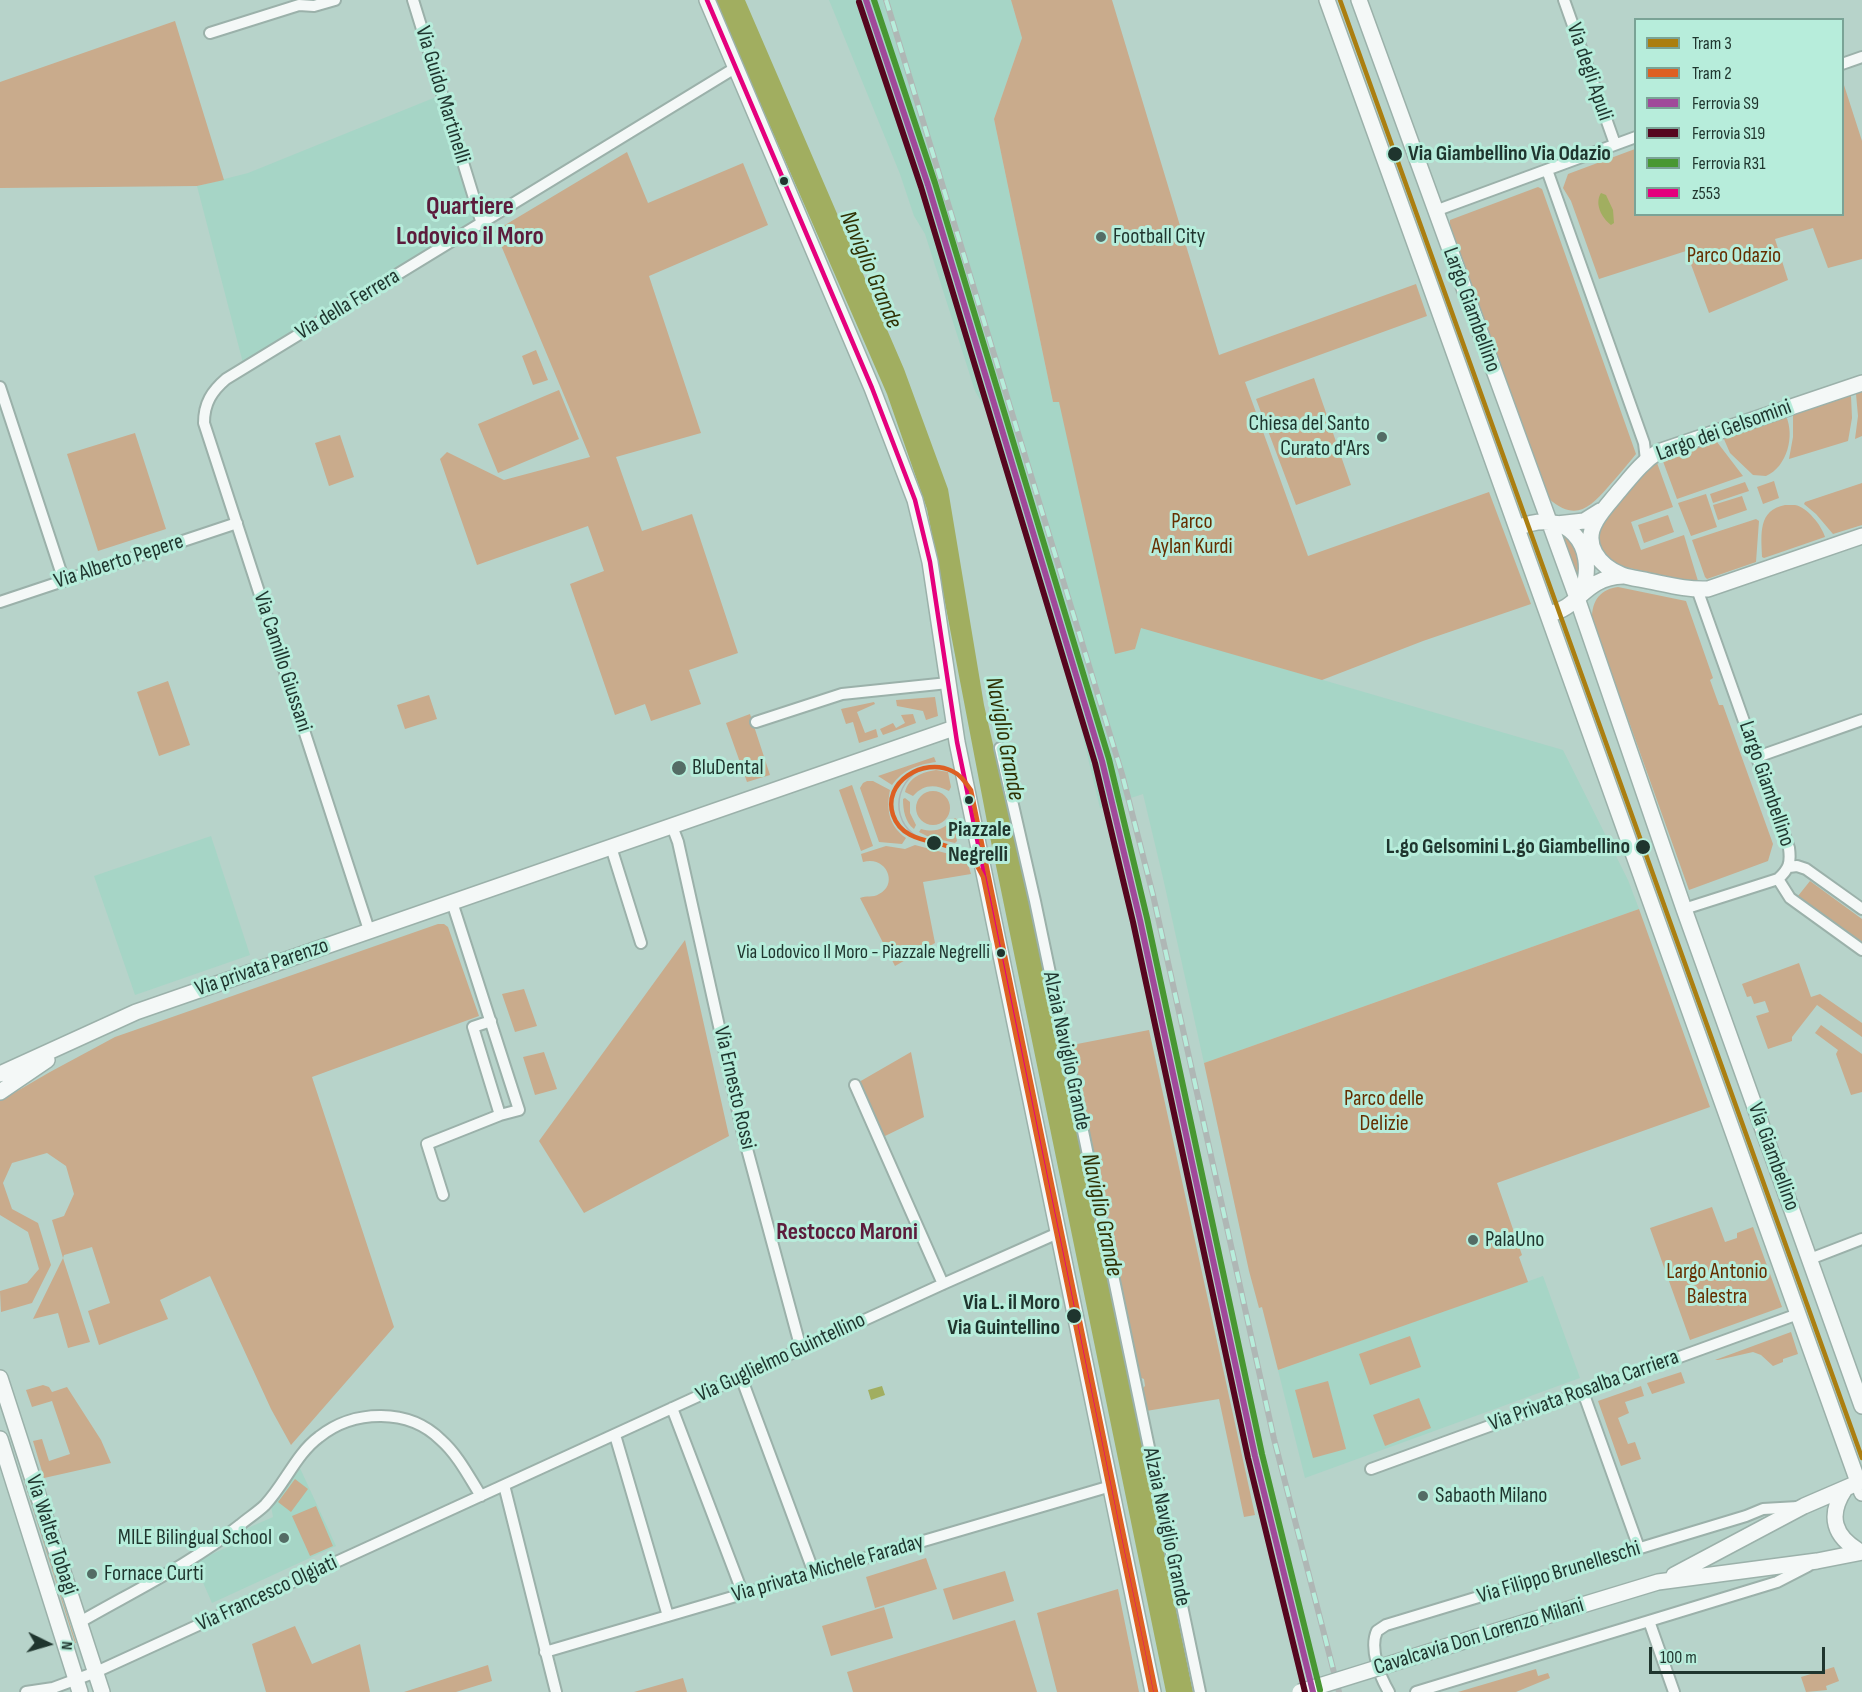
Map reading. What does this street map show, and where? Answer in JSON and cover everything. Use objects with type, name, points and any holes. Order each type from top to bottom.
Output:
[{"type":"street","points":[[210,33],[299,5],[314,6],[335,0]]},
{"type":"street","name":"Via Guido Martinelli","points":[[413,0],[482,224]]},
{"type":"street","points":[[707,0],[872,388],[915,500],[930,562],[954,728],[1153,1692]]},
{"type":"street","name":"Largo Giambellino","points":[[1327,0],[1549,614],[1656,919]]},
{"type":"street","points":[[1359,0],[1435,211],[1634,137]]},
{"type":"street","name":"Via degli Apuli","points":[[1564,0],[1615,144]]},
{"type":"street","points":[[1844,63],[1862,57]]},
{"type":"street","name":"Via della Ferrera","points":[[211,394],[226,379],[735,68]]},
{"type":"street","points":[[1546,170],[1644,443],[1646,460]]},
{"type":"street","name":"Largo Giambellino","points":[[1435,211],[1579,595],[1684,909],[1778,879],[1789,867],[1789,848],[1697,589]]},
{"type":"street","name":"Largo dei Gelsomini","points":[[1623,576],[1597,558],[1591,545],[1592,530],[1605,507],[1646,460],[1658,452],[1862,383]]},
{"type":"street","points":[[0,387],[64,581]]},
{"type":"street","name":"Via Camillo Giussani","points":[[211,394],[206,404],[204,423],[369,930]]},
{"type":"street","name":"Largo dei Gelsomini","points":[[1553,523],[1584,521],[1605,507]]},
{"type":"street","points":[[1518,528],[1533,522],[1553,523],[1576,536],[1585,551],[1588,574],[1579,595],[1564,609],[1549,614]]},
{"type":"street","name":"Via Alberto Pepere","points":[[0,602],[237,523]]},
{"type":"street","name":"Largo dei Gelsomini","points":[[1579,595],[1604,578],[1623,576],[1691,590],[1708,589],[1862,536]]},
{"type":"street","points":[[756,722],[842,694],[948,683]]},
{"type":"street","points":[[1757,757],[1862,720]]},
{"type":"street","name":"Via privata Parenzo","points":[[0,1074],[136,1012],[954,728]]},
{"type":"street","name":"Alzaia Naviglio Grande","points":[[1000,748],[1035,901],[1200,1692]]},
{"type":"street","name":"Via Ernesto Rossi","points":[[672,826],[743,1134],[801,1349]]},
{"type":"street","points":[[611,847],[641,943]]},
{"type":"street","points":[[1789,867],[1797,866],[1806,869],[1862,909]]},
{"type":"street","points":[[1778,879],[1790,898],[1862,950]]},
{"type":"street","points":[[443,1196],[427,1144],[500,1115],[519,1110],[452,902]]},
{"type":"street","name":"Via Giambellino","points":[[1684,909],[1862,1406]]},
{"type":"street","name":"Via Giambellino","points":[[1656,919],[1798,1314],[1855,1487]]},
{"type":"street","points":[[491,1021],[473,1027],[500,1115]]},
{"type":"street","name":"Via privata Parenzo","points":[[0,1092],[74,1040]]},
{"type":"street","points":[[855,1085],[943,1284]]},
{"type":"street","name":"Via Guglielmo Guintellino","points":[[504,1485],[1058,1233]]},
{"type":"street","points":[[1810,1259],[1862,1239]]},
{"type":"street","name":"Via Privata Rosalba Carriera","points":[[1371,1469],[1798,1314]]},
{"type":"street","points":[[741,1377],[814,1573]]},
{"type":"street","name":"Via Walter Tobagi","points":[[0,1378],[102,1692]]},
{"type":"street","points":[[1583,1392],[1639,1548]]},
{"type":"street","points":[[672,1408],[743,1594]]},
{"type":"street","points":[[80,1623],[214,1544],[264,1505],[307,1449],[320,1436],[337,1426],[361,1418],[398,1417],[432,1431],[453,1452],[481,1496]]},
{"type":"street","points":[[615,1435],[668,1616]]},
{"type":"street","name":"Via Walter Tobagi","points":[[0,1439],[78,1686]]},
{"type":"street","points":[[504,1485],[556,1692]]},
{"type":"street","name":"Via Francesco Olgiati","points":[[26,1692],[78,1686],[96,1672],[504,1485]]},
{"type":"street","name":"Via privata Michele Faraday","points":[[545,1652],[1111,1486]]},
{"type":"street","points":[[1855,1487],[1836,1506],[1835,1522],[1844,1541],[1862,1552]]},
{"type":"street","name":"Cavalcavia Don Lorenzo Milani","points":[[1300,1692],[1658,1582],[1711,1557],[1804,1506],[1855,1487]]},
{"type":"street","name":"Via Filippo Brunelleschi","points":[[1389,1692],[1383,1680],[1374,1643],[1376,1633],[1383,1626],[1763,1509],[1804,1506]]},
{"type":"street","name":"Cavalcavia Don Lorenzo Milani","points":[[1658,1582],[1817,1561],[1862,1552]]},
{"type":"street","points":[[1419,1691],[1777,1582],[1817,1561]]},
{"type":"street","points":[[1649,1621],[1674,1692]]},
{"type":"street","name":"Alzaia Naviglio Grande","points":[[1196,1672],[1209,1692]]},
{"type":"shaded area","points":[[715,0],[745,0],[904,369],[948,489],[984,705],[1042,958],[1193,1692],[1166,1692],[988,827],[927,509],[887,394]]},
{"type":"shaded area","points":[[829,0],[1011,0],[1022,38],[994,119],[1053,402],[1059,401],[1141,627],[1563,750],[1628,880],[1639,909],[1204,1063],[1143,794],[1100,808],[1075,704],[986,410],[975,391],[925,234],[914,216],[900,174]]},
{"type":"shaded area","points":[[441,95],[480,220],[243,363],[197,186],[248,173]]},
{"type":"shaded area","points":[[1601,193],[1606,195],[1613,210],[1614,223],[1611,225],[1600,210],[1598,202]]},
{"type":"shaded area","points":[[211,836],[250,955],[135,995],[94,876]]},
{"type":"shaded area","points":[[1543,1276],[1580,1378],[1305,1478],[1278,1370]]},
{"type":"shaded area","points":[[882,1386],[885,1395],[871,1400],[868,1390]]},
{"type":"shaded area","name":"MILE Bilingual School","points":[[299,1466],[336,1546],[212,1603],[194,1562],[237,1543],[234,1534],[273,1517],[271,1506]]},
{"type":"green space","name":"Parco Aylan Kurdi","points":[[1011,0],[1112,0],[1219,355],[1416,284],[1427,316],[1245,382],[1308,556],[1489,492],[1531,604],[1423,641],[1322,680],[1141,628],[1135,649],[1115,654],[1059,402],[1053,402],[994,119],[1022,38]]},
{"type":"green space","points":[[175,21],[224,180],[197,186],[0,188],[0,82]]},
{"type":"green space","name":"Parco Odazio","points":[[1844,85],[1862,141],[1862,259],[1828,268],[1813,228],[1775,239],[1788,280],[1709,313],[1686,251],[1599,279],[1571,201],[1563,188],[1568,174],[1634,149],[1634,216],[1844,216]]},
{"type":"green space","points":[[627,152],[648,203],[743,163],[768,225],[649,276],[701,433],[616,457],[642,531],[692,514],[738,653],[689,670],[701,704],[651,721],[645,704],[615,715],[570,584],[604,571],[588,526],[477,565],[440,459],[447,452],[504,480],[590,457],[495,231]]},
{"type":"green space","points":[[1538,187],[1542,189],[1636,454],[1594,501],[1581,510],[1574,511],[1558,506],[1549,499],[1450,231],[1450,220]]},
{"type":"green space","points":[[536,350],[548,380],[533,385],[522,356]]},
{"type":"green space","points":[[1314,378],[1351,485],[1296,505],[1256,399]]},
{"type":"green space","points":[[559,390],[579,439],[498,473],[478,424]]},
{"type":"green space","points":[[1862,390],[1862,436],[1855,439],[1858,416],[1856,394]]},
{"type":"green space","points":[[1851,396],[1852,418],[1848,441],[1789,459],[1793,437],[1793,414]]},
{"type":"green space","points":[[1786,416],[1790,433],[1784,458],[1773,472],[1766,476],[1753,475],[1730,453],[1723,437]]},
{"type":"green space","points":[[135,433],[166,529],[98,551],[67,454]]},
{"type":"green space","points":[[340,435],[354,477],[329,486],[315,443]]},
{"type":"green space","points":[[1714,438],[1743,476],[1677,499],[1661,456]]},
{"type":"green space","points":[[1656,460],[1673,507],[1631,522],[1641,550],[1684,535],[1698,581],[1691,582],[1616,565],[1607,559],[1599,546],[1597,536],[1600,525],[1650,463]]},
{"type":"green space","points":[[1774,481],[1779,498],[1763,504],[1757,487]]},
{"type":"green space","points":[[1745,482],[1749,491],[1713,503],[1710,494]]},
{"type":"green space","points":[[1862,483],[1862,525],[1833,534],[1804,504],[1805,502]]},
{"type":"green space","points":[[1706,494],[1717,527],[1691,536],[1678,503]]},
{"type":"green space","points":[[1742,496],[1747,510],[1718,520],[1713,505]]},
{"type":"green space","points":[[1785,505],[1800,506],[1809,513],[1825,537],[1764,558],[1762,557],[1761,540],[1763,524],[1770,512]]},
{"type":"green space","points":[[1668,515],[1674,532],[1644,543],[1638,525]]},
{"type":"green space","points":[[1756,519],[1759,521],[1756,562],[1707,579],[1692,540]]},
{"type":"green space","points":[[1561,530],[1583,553],[1579,580]]},
{"type":"green space","points":[[1618,587],[1686,601],[1713,678],[1710,680],[1719,705],[1723,705],[1773,844],[1768,861],[1689,890],[1592,618],[1592,612],[1599,596],[1607,590]]},
{"type":"green space","points":[[168,681],[190,745],[159,756],[137,692]]},
{"type":"green space","points":[[429,695],[437,719],[405,729],[397,705]]},
{"type":"green space","points":[[935,697],[938,716],[926,720],[923,711],[897,706],[896,700]]},
{"type":"green space","points":[[874,702],[875,704],[857,712],[865,733],[876,729],[878,737],[859,743],[853,722],[846,724],[841,709]]},
{"type":"green space","points":[[750,714],[770,775],[747,782],[726,723]]},
{"type":"green space","points":[[913,714],[916,723],[883,735],[880,729],[893,723],[896,728],[905,723],[901,715]]},
{"type":"green space","points":[[934,757],[936,762],[911,769],[901,775],[892,785],[878,776]]},
{"type":"green space","points":[[936,770],[948,772],[951,787],[949,791],[930,786],[921,789],[913,796],[905,792],[917,776]]},
{"type":"green space","points":[[867,781],[873,781],[890,790],[888,804],[890,817],[892,823],[906,838],[902,844],[879,842],[860,788]]},
{"type":"green space","points":[[852,785],[873,846],[861,851],[839,790]]},
{"type":"green space","points":[[933,791],[945,796],[950,808],[945,820],[933,825],[921,820],[916,808],[921,796]]},
{"type":"green space","points":[[903,799],[910,802],[910,813],[916,825],[914,829],[905,816]]},
{"type":"green space","points":[[955,818],[959,824],[954,827],[957,841],[955,843],[929,837],[919,832],[921,829],[931,831],[940,829]]},
{"type":"green space","points":[[915,845],[953,855],[968,864],[971,874],[923,882],[935,943],[895,966],[860,898],[877,895],[885,889],[889,878],[883,866],[871,861],[863,862],[861,854],[886,846],[905,849]]},
{"type":"green space","points":[[1810,881],[1862,919],[1862,942],[1798,896]]},
{"type":"green space","name":"Parco delle Delizie","points":[[1639,909],[1710,1107],[1497,1183],[1522,1255],[1519,1257],[1528,1282],[1278,1370],[1262,1307],[1259,1308],[1249,1271],[1204,1063]]},
{"type":"green space","points":[[438,924],[448,927],[479,1016],[312,1077],[394,1327],[291,1445],[271,1409],[210,1276],[160,1300],[168,1319],[99,1345],[88,1311],[110,1303],[92,1247],[64,1255],[63,1258],[52,1220],[64,1216],[74,1194],[66,1166],[47,1153],[12,1163],[3,1183],[12,1209],[38,1223],[51,1265],[32,1303],[1,1312],[0,1291],[27,1283],[39,1269],[28,1232],[0,1215],[0,1101],[115,1037]]},
{"type":"green space","points":[[685,940],[729,1136],[584,1213],[539,1141]]},
{"type":"green space","points":[[1799,963],[1811,997],[1820,994],[1862,1023],[1862,1037],[1817,1005],[1792,1037],[1792,1041],[1768,1049],[1756,1016],[1769,1012],[1765,1001],[1754,1004],[1751,996],[1747,997],[1742,984]]},
{"type":"green space","points":[[524,989],[537,1026],[515,1032],[502,994]]},
{"type":"green space","points":[[1821,1025],[1862,1054],[1862,1092],[1851,1095],[1836,1054],[1838,1050],[1815,1033]]},
{"type":"green space","points":[[1149,1030],[1255,1515],[1244,1517],[1219,1399],[1146,1411],[1141,1390],[1145,1386],[1144,1379],[1139,1377],[1072,1045]]},
{"type":"green space","points":[[544,1052],[557,1089],[535,1095],[523,1057]]},
{"type":"green space","points":[[911,1052],[924,1117],[883,1137],[859,1082]]},
{"type":"green space","name":"Largo Antonio Balestra","points":[[1712,1207],[1725,1242],[1737,1238],[1737,1233],[1753,1227],[1782,1307],[1690,1340],[1650,1228]]},
{"type":"green space","points":[[63,1258],[90,1342],[68,1348],[58,1313],[33,1319]]},
{"type":"green space","points":[[1791,1332],[1798,1354],[1783,1359],[1783,1362],[1773,1366],[1761,1355],[1753,1352],[1715,1360]]},
{"type":"green space","points":[[1410,1336],[1421,1367],[1370,1385],[1359,1354]]},
{"type":"green space","points":[[1681,1372],[1685,1383],[1652,1394],[1647,1383]]},
{"type":"green space","points":[[1328,1381],[1346,1449],[1313,1458],[1295,1390]]},
{"type":"green space","points":[[43,1385],[49,1387],[52,1392],[67,1387],[101,1440],[111,1463],[44,1478],[33,1441],[42,1439],[49,1461],[70,1454],[52,1401],[32,1407],[26,1390]]},
{"type":"green space","points":[[1641,1386],[1644,1396],[1625,1402],[1629,1413],[1618,1418],[1628,1444],[1635,1442],[1641,1459],[1621,1466],[1598,1401]]},
{"type":"green space","points":[[1419,1398],[1431,1428],[1385,1446],[1373,1415]]},
{"type":"green space","points":[[0,1404],[76,1643],[75,1643]]},
{"type":"green space","points":[[295,1479],[308,1489],[291,1512],[278,1502]]},
{"type":"green space","points":[[316,1506],[333,1546],[310,1556],[292,1516]]},
{"type":"green space","points":[[926,1558],[937,1589],[875,1608],[866,1577]]},
{"type":"green space","points":[[1005,1571],[1014,1601],[953,1620],[943,1589]]},
{"type":"green space","points":[[1118,1589],[1139,1692],[1057,1692],[1037,1613]]},
{"type":"green space","points":[[884,1607],[893,1638],[831,1656],[822,1626]]},
{"type":"green space","points":[[1015,1620],[1037,1692],[853,1692],[847,1672]]},
{"type":"green space","points":[[295,1626],[312,1664],[360,1644],[370,1692],[266,1692],[252,1644]]},
{"type":"green space","points":[[488,1665],[492,1681],[456,1692],[404,1692]]},
{"type":"green space","points":[[1834,1667],[1839,1681],[1826,1686],[1827,1690],[1806,1692],[1801,1677]]},
{"type":"green space","points":[[1536,1669],[1538,1676],[1548,1673],[1550,1678],[1516,1692],[1458,1692]]},
{"type":"green space","points":[[683,1678],[687,1692],[634,1692]]},
{"type":"tram line","name":"3","points":[[1340,0],[1862,1458]]},
{"type":"tram line","name":"2","points":[[1151,1692],[983,877],[977,866],[963,852],[905,832],[893,815],[891,803],[899,783],[908,775],[929,767],[952,771],[971,790],[1156,1692]]},
{"type":"tram line","points":[[924,768],[905,783],[899,804],[900,815],[905,825],[913,834],[924,840]]},
{"type":"railway","points":[[886,0],[1122,774],[1153,895],[1274,1439],[1339,1692]]},
{"type":"rail line","name":"S9","points":[[866,0],[928,185],[1102,761],[1140,920],[1255,1456],[1313,1692]]},
{"type":"rail line","name":"R31","points":[[874,0],[935,183],[1109,759],[1147,918],[1262,1454],[1320,1690]]},
{"type":"rail line","name":"S19","points":[[859,2],[921,187],[1095,763],[1133,922],[1248,1458],[1305,1692]]},
{"type":"transit line","name":"z553","points":[[707,0],[872,388],[915,500],[930,562],[957,742],[1153,1692]]},
{"type":"place","name":"Via Giambellino Via Odazio","points":[[1395,154]]},
{"type":"place","name":"Football City","points":[[1101,237]]},
{"type":"place","name":"Chiesa del Santo Curato d'Ars","points":[[1382,437]]},
{"type":"place","name":"BluDental","points":[[679,768]]},
{"type":"place","name":"Piazzale Negrelli","points":[[934,843]]},
{"type":"place","name":"L.go Gelsomini L.go Giambellino","points":[[1643,847]]},
{"type":"place","name":"Via Lodovico Il Moro - Piazzale Negrelli","points":[[1001,953]]},
{"type":"place","name":"PalaUno","points":[[1473,1240]]},
{"type":"place","name":"Via L. il Moro Via Guintellino","points":[[1074,1316]]},
{"type":"place","name":"Sabaoth Milano","points":[[1423,1496]]},
{"type":"place","name":"MILE Bilingual School","points":[[284,1538]]},
{"type":"place","name":"Fornace Curti","points":[[92,1574]]},
{"type":"district","name":"Quartiere Lodovico il Moro","points":[[470,222]]},
{"type":"district","name":"Restocco Maroni","points":[[847,1233]]},
{"type":"water label","name":"Naviglio Grande","points":[[870,270]]},
{"type":"water label","name":"Naviglio Grande","points":[[1004,739]]},
{"type":"water label","name":"Naviglio Grande","points":[[1101,1215]]}]
